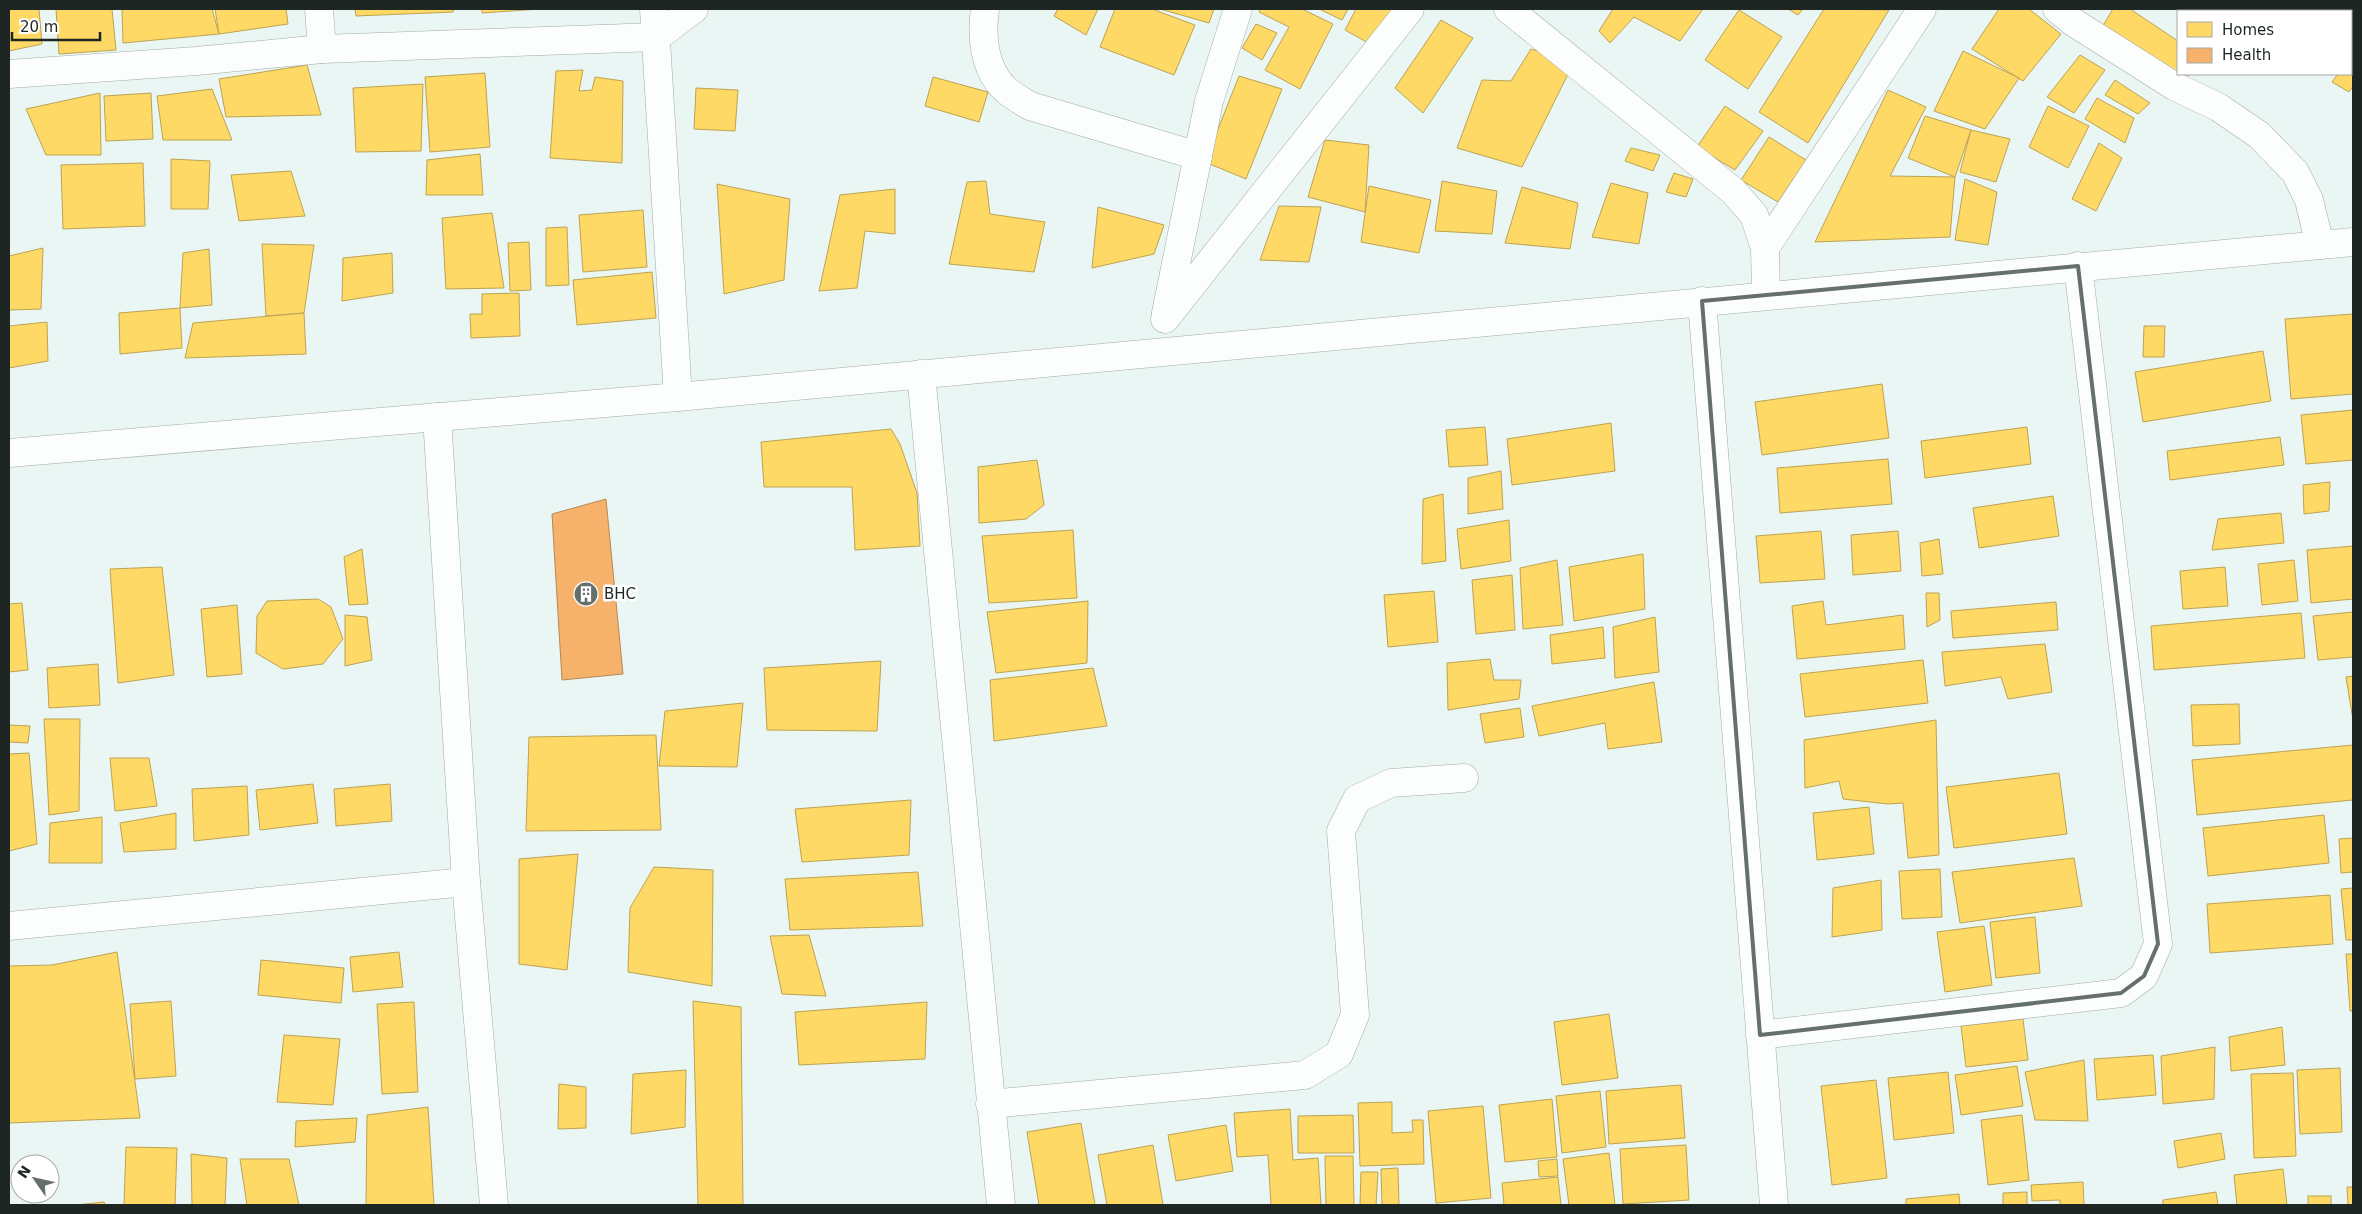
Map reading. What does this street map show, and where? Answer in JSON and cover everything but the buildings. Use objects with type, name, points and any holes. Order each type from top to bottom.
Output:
[{"type":"street","points":[[319,9],[322,49]]},
{"type":"street","points":[[654,9],[678,397]]},
{"type":"street","points":[[9,74],[196,61],[322,49],[657,37],[694,9]]},
{"type":"street","points":[[985,9],[982,31],[988,63],[1006,90],[1030,106],[1198,156]]},
{"type":"street","points":[[1158,352],[1209,101],[1238,9]]},
{"type":"street","points":[[1165,319],[1410,9]]},
{"type":"street","points":[[1508,9],[1733,191],[1754,215],[1765,248],[1766,295]]},
{"type":"street","points":[[1765,248],[1922,9]]},
{"type":"street","points":[[2070,13],[2174,86],[2218,107],[2259,135],[2295,172],[2309,200],[2320,245]]},
{"type":"street","points":[[9,453],[678,397],[2353,242]]},
{"type":"street","points":[[1760,1034],[2121,993],[2144,976],[2158,944],[2078,266]]},
{"type":"street","points":[[1702,301],[1774,1205]]},
{"type":"street","points":[[921,374],[1001,1205]]},
{"type":"street","points":[[437,417],[466,882],[494,1205]]},
{"type":"street","points":[[990,1104],[1305,1075],[1339,1054],[1355,1015],[1341,831],[1357,799],[1391,783],[1464,778]]},
{"type":"street","points":[[9,926],[466,882]]},
{"type":"highlighted area","points":[[2078,266],[2158,944],[2144,976],[2121,993],[1760,1035],[1702,301]]},
{"type":"place","name":"BHC","points":[[586,594]]}]
